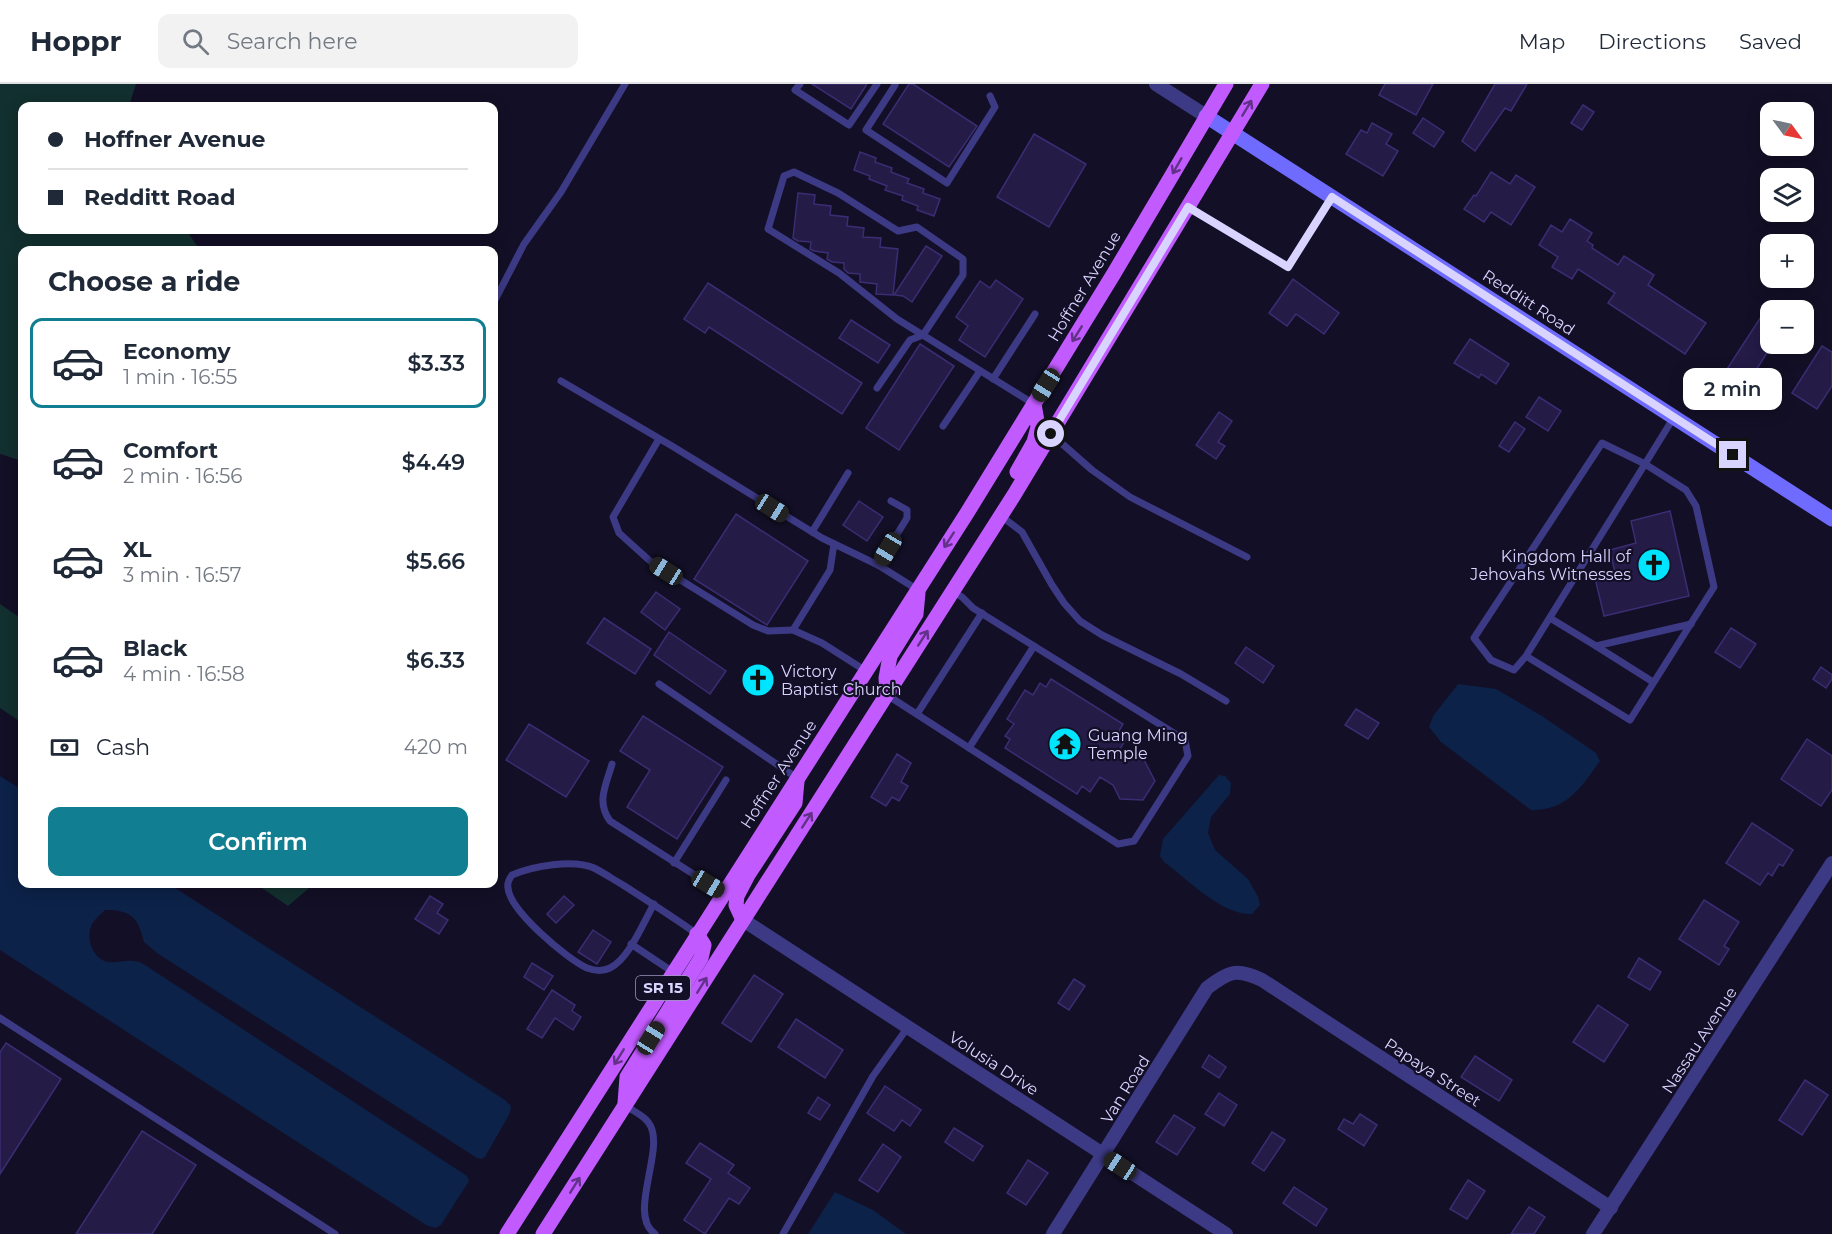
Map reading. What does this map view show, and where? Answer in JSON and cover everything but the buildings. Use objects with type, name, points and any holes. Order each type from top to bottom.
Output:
[{"type":"main road","name":"Hoffner Avenue","points":[[507,1234],[918,590],[1113,275],[1226,84]]},
{"type":"main road","name":"SR 15","points":[[543,1234],[1001,516],[1262,84]]},
{"type":"main road","points":[[1001,516],[1000,503],[1034,442],[1038,427],[1034,404]]},
{"type":"main road","points":[[887,695],[886,678],[890,656],[916,614],[918,590]]},
{"type":"main road","points":[[743,920],[736,905],[737,896],[748,875],[795,804],[797,778]]},
{"type":"main road","points":[[625,1106],[627,1077],[701,958],[704,945],[697,934]]},
{"type":"street","points":[[1156,84],[1206,116]]},
{"type":"street","name":"Redditt Road","points":[[1206,116],[1832,519]]},
{"type":"street","name":"Nassau Avenue","points":[[1593,1234],[1832,863]]},
{"type":"street","name":"Volusia Drive","points":[[743,920],[1226,1234]]},
{"type":"street","name":"Papaya Street","points":[[1234,972],[1247,973],[1262,980],[1611,1208]]},
{"type":"street","name":"Van Road","points":[[1053,1234],[1207,987],[1221,977],[1234,972]]},
{"type":"lane","points":[[498,294],[524,244],[561,192],[625,84]]},
{"type":"lane","points":[[800,84],[795,90],[849,125],[877,84]]},
{"type":"lane","points":[[896,85],[866,130],[947,183],[995,107],[990,96]]},
{"type":"lane","points":[[877,388],[910,340],[923,335],[963,274],[963,259],[917,227],[898,231],[838,193],[794,172],[784,176],[768,229],[839,273],[897,319],[923,335],[980,371],[1034,404]]},
{"type":"lane","points":[[1188,207],[1288,267],[1332,197]]},
{"type":"lane","points":[[993,379],[1035,314]]},
{"type":"lane","points":[[943,426],[980,371]]},
{"type":"lane","points":[[561,381],[812,532],[878,565],[918,590]]},
{"type":"lane","points":[[1526,656],[1629,720],[1691,624],[1714,586],[1696,506],[1686,490],[1645,464],[1602,443],[1474,638],[1491,660],[1514,670],[1526,656],[1550,618],[1645,464],[1674,417]]},
{"type":"lane","points":[[1051,434],[1092,470],[1130,496],[1247,557]]},
{"type":"lane","points":[[659,439],[613,517],[619,533],[650,561],[753,626],[768,631],[793,630],[822,643],[866,671]]},
{"type":"lane","points":[[812,532],[848,472]]},
{"type":"lane","points":[[878,565],[907,518],[907,510],[891,501]]},
{"type":"lane","points":[[1001,516],[1022,532],[1052,585],[1080,621],[1181,674],[1226,701]]},
{"type":"lane","points":[[793,630],[831,570],[834,544]]},
{"type":"lane","points":[[887,695],[1118,844],[1134,841],[1188,756],[1185,740],[981,614],[953,592]]},
{"type":"lane","points":[[917,714],[981,614]]},
{"type":"lane","points":[[1550,618],[1653,682]]},
{"type":"lane","points":[[1596,646],[1691,624]]},
{"type":"lane","points":[[969,748],[1034,646]]},
{"type":"lane","points":[[659,684],[797,778]]},
{"type":"lane","points":[[612,764],[602,796],[603,811],[610,821],[723,894]]},
{"type":"lane","points":[[674,863],[726,780]]},
{"type":"lane","points":[[654,904],[631,944],[614,966],[598,971],[586,967],[537,930],[513,899],[508,890],[508,880],[512,875],[522,871],[548,865],[593,868],[654,904],[697,934]]},
{"type":"lane","points":[[631,944],[674,972]]},
{"type":"lane","points":[[0,1018],[334,1234]]},
{"type":"lane","points":[[783,1234],[873,1076],[908,1027]]},
{"type":"lane","points":[[625,1106],[648,1121],[653,1131],[654,1143],[644,1199],[646,1219],[651,1232],[655,1234]]},
{"type":"green space","points":[[0,84],[136,84],[130,102],[18,102],[18,234],[189,234],[197,246],[18,246],[18,460],[0,454]]},
{"type":"green space","points":[[0,604],[18,616],[18,720],[0,708]]},
{"type":"green space","points":[[262,888],[308,888],[288,906]]},
{"type":"water","points":[[1458,684],[1496,689],[1542,716],[1596,753],[1600,761],[1572,796],[1554,807],[1531,810],[1441,742],[1429,727],[1433,716]]},
{"type":"water","points":[[1219,775],[1225,776],[1231,783],[1230,794],[1211,817],[1208,833],[1215,850],[1248,879],[1258,897],[1260,905],[1252,914],[1241,913],[1217,903],[1164,862],[1160,856],[1163,839]]},
{"type":"water","points":[[0,776],[18,787],[18,888],[175,888],[505,1100],[511,1106],[510,1113],[485,1157],[477,1158],[157,953],[144,942],[139,926],[132,917],[121,911],[105,910],[92,924],[90,942],[95,953],[103,960],[142,963],[467,1176],[469,1181],[441,1225],[435,1228],[426,1225],[0,950]]},
{"type":"water","points":[[835,1192],[873,1210],[906,1234],[808,1234]]},
{"type":"place","name":"Kingdom Hall of Jehovahs Witnesses","points":[[1654,565]]},
{"type":"place","name":"Victory Baptist Church","points":[[758,680]]},
{"type":"place","name":"Guang Ming Temple","points":[[1065,744]]},
{"type":"route","points":[[1051,434],[1188,207],[1288,267],[1332,197],[1733,455]]}]
